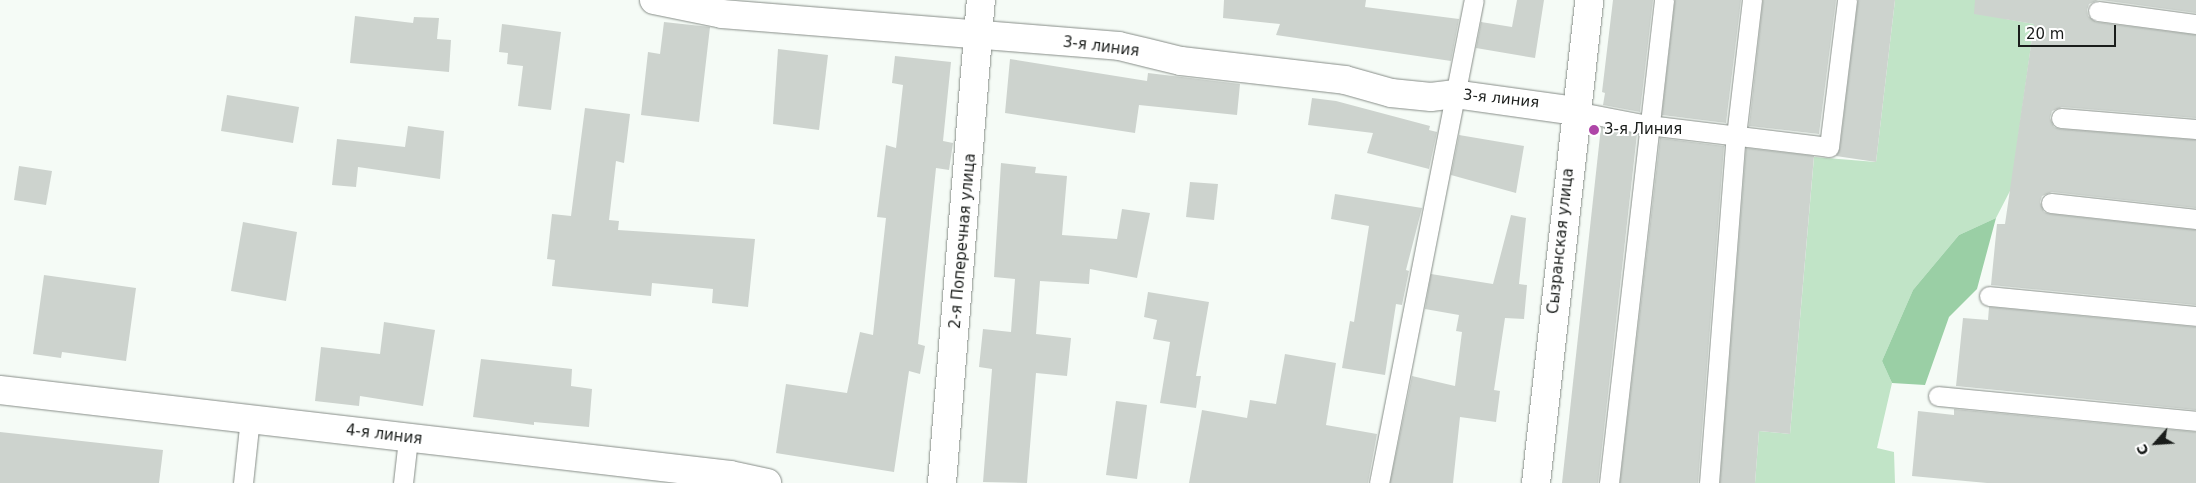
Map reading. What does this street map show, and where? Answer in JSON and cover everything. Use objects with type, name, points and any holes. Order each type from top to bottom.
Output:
[{"type":"street","name":"3-я линия","points":[[654,0],[722,14],[1120,46],[1181,61],[1345,80],[1391,93],[1431,97],[1454,94],[1546,104],[1575,111]]},
{"type":"street","name":"2-я Поперечная улица","points":[[942,483],[978,70],[977,34],[982,0]]},
{"type":"street","name":"Сызранская улица","points":[[1536,483],[1575,111],[1589,0]]},
{"type":"street","name":"4-я линия","points":[[0,390],[730,476],[767,483]]},
{"type":"lane","points":[[1379,483],[1474,0]]},
{"type":"lane","points":[[1609,483],[1648,125],[1664,0]]},
{"type":"lane","points":[[1709,483],[1736,136],[1752,0]]},
{"type":"lane","points":[[1575,111],[1648,125],[1829,147],[1847,0]]},
{"type":"lane","points":[[2098,11],[2196,24]]},
{"type":"lane","points":[[2061,118],[2196,129]]},
{"type":"lane","points":[[2051,203],[2196,219]]},
{"type":"lane","points":[[1989,296],[2196,316]]},
{"type":"lane","points":[[1938,396],[2196,421]]},
{"type":"lane","points":[[243,483],[250,418]]},
{"type":"lane","points":[[403,483],[408,439]]},
{"type":"green space","points":[[1895,0],[2005,0],[2006,19],[2034,24],[2011,189],[1996,218],[1959,235],[1913,290],[1882,361],[1892,383],[1877,448],[1894,452],[1895,483],[1755,483],[1759,431],[1790,434],[1814,157],[1876,162]]},
{"type":"green space","points":[[1996,218],[1977,289],[1949,317],[1925,385],[1892,383],[1882,361],[1913,290],[1959,235]]},
{"type":"building","points":[[1224,0],[1366,0],[1365,7],[1459,19],[1451,61],[1276,35],[1280,24],[1223,18]]},
{"type":"building","points":[[1517,0],[1544,0],[1535,58],[1476,48],[1481,22],[1512,27]]},
{"type":"building","points":[[1613,0],[1653,0],[1640,112],[1603,105],[1605,93],[1602,92]]},
{"type":"building","points":[[1675,0],[1741,0],[1726,123],[1662,115]]},
{"type":"building","points":[[1763,0],[1836,0],[1819,134],[1749,126]]},
{"type":"building","points":[[1858,0],[1895,0],[1876,162],[1836,156],[1840,148]]},
{"type":"building","points":[[1975,0],[2098,0],[2089,4],[2087,10],[2088,16],[2096,22],[2196,35],[2196,118],[2062,107],[2052,111],[2050,118],[2054,127],[2060,129],[2196,140],[2196,208],[2052,192],[2042,196],[2040,202],[2044,212],[2050,214],[2196,230],[2196,305],[1991,285],[1997,224],[2005,224],[2034,24],[1974,14]]},
{"type":"building","points":[[2101,0],[2196,0],[2196,13]]},
{"type":"building","points":[[355,16],[413,23],[414,17],[439,18],[437,39],[451,40],[449,72],[350,63]]},
{"type":"building","points":[[664,22],[710,27],[699,122],[641,115],[648,52],[660,54]]},
{"type":"building","points":[[502,24],[561,32],[551,110],[518,106],[523,66],[507,64],[508,53],[499,52]]},
{"type":"building","points":[[778,49],[828,55],[819,130],[773,124]]},
{"type":"building","points":[[895,56],[951,62],[943,141],[953,143],[949,170],[936,168],[918,344],[925,346],[920,374],[909,371],[894,472],[776,453],[786,384],[847,393],[860,332],[873,335],[886,218],[877,217],[886,145],[896,148],[903,85],[892,83]]},
{"type":"building","points":[[1010,59],[1147,81],[1148,73],[1240,84],[1237,115],[1139,105],[1135,133],[1005,113]]},
{"type":"building","points":[[227,95],[299,107],[293,143],[221,131]]},
{"type":"building","points":[[1312,98],[1336,101],[1430,126],[1429,130],[1437,132],[1429,169],[1367,153],[1373,133],[1308,125]]},
{"type":"building","points":[[585,108],[630,114],[624,163],[616,161],[609,220],[619,221],[618,230],[755,239],[748,307],[712,303],[713,289],[652,283],[651,296],[552,286],[555,260],[547,259],[552,214],[571,216]]},
{"type":"building","points":[[408,126],[444,131],[440,179],[358,167],[356,187],[332,185],[337,139],[405,147]]},
{"type":"building","points":[[1601,127],[1637,134],[1598,483],[1562,483]]},
{"type":"building","points":[[1459,135],[1524,146],[1516,193],[1451,175]]},
{"type":"building","points":[[1660,138],[1724,146],[1698,483],[1620,483]]},
{"type":"building","points":[[1746,148],[1814,156],[1790,434],[1759,431],[1755,483],[1720,483]]},
{"type":"building","points":[[1001,163],[1036,167],[1035,173],[1067,176],[1062,235],[1117,239],[1122,209],[1150,213],[1137,278],[1090,269],[1089,284],[1040,281],[1036,334],[1071,338],[1067,376],[1036,373],[1027,483],[983,482],[992,369],[979,367],[983,329],[1011,332],[1015,279],[994,277]]},
{"type":"building","points":[[19,166],[52,171],[46,205],[14,200]]},
{"type":"building","points":[[1190,182],[1218,184],[1214,220],[1186,217]]},
{"type":"building","points":[[1335,194],[1422,208],[1406,270],[1409,271],[1402,305],[1396,304],[1385,375],[1342,368],[1350,321],[1354,322],[1369,226],[1331,219]]},
{"type":"building","points":[[1511,215],[1526,218],[1519,284],[1527,285],[1524,319],[1505,318],[1494,390],[1500,391],[1496,422],[1460,417],[1453,483],[1390,483],[1412,376],[1455,386],[1462,332],[1456,331],[1459,315],[1425,309],[1431,274],[1493,284]]},
{"type":"building","points":[[243,222],[297,232],[286,301],[231,291]]},
{"type":"building","points":[[44,275],[136,288],[126,361],[62,352],[61,358],[33,354]]},
{"type":"building","points":[[1148,292],[1209,302],[1196,376],[1201,376],[1196,408],[1160,403],[1170,342],[1153,339],[1157,320],[1144,317]]},
{"type":"building","points":[[1989,307],[2196,327],[2196,410],[1956,386],[1963,318],[1988,320]]},
{"type":"building","points":[[384,322],[435,330],[423,406],[360,396],[359,406],[315,401],[321,347],[380,354]]},
{"type":"building","points":[[1285,354],[1336,363],[1326,425],[1377,434],[1368,483],[1189,483],[1202,410],[1247,418],[1250,400],[1276,404]]},
{"type":"building","points":[[481,359],[572,369],[571,386],[592,389],[589,427],[534,422],[534,425],[473,417]]},
{"type":"building","points":[[1116,401],[1147,405],[1137,479],[1106,475]]},
{"type":"building","points":[[1954,409],[2196,432],[2196,483],[1987,483],[1912,476],[1918,411],[1954,415]]},
{"type":"building","points":[[0,432],[163,450],[159,483],[0,483]]},
{"type":"place","name":"3-я Линия","points":[[1594,130]]}]
